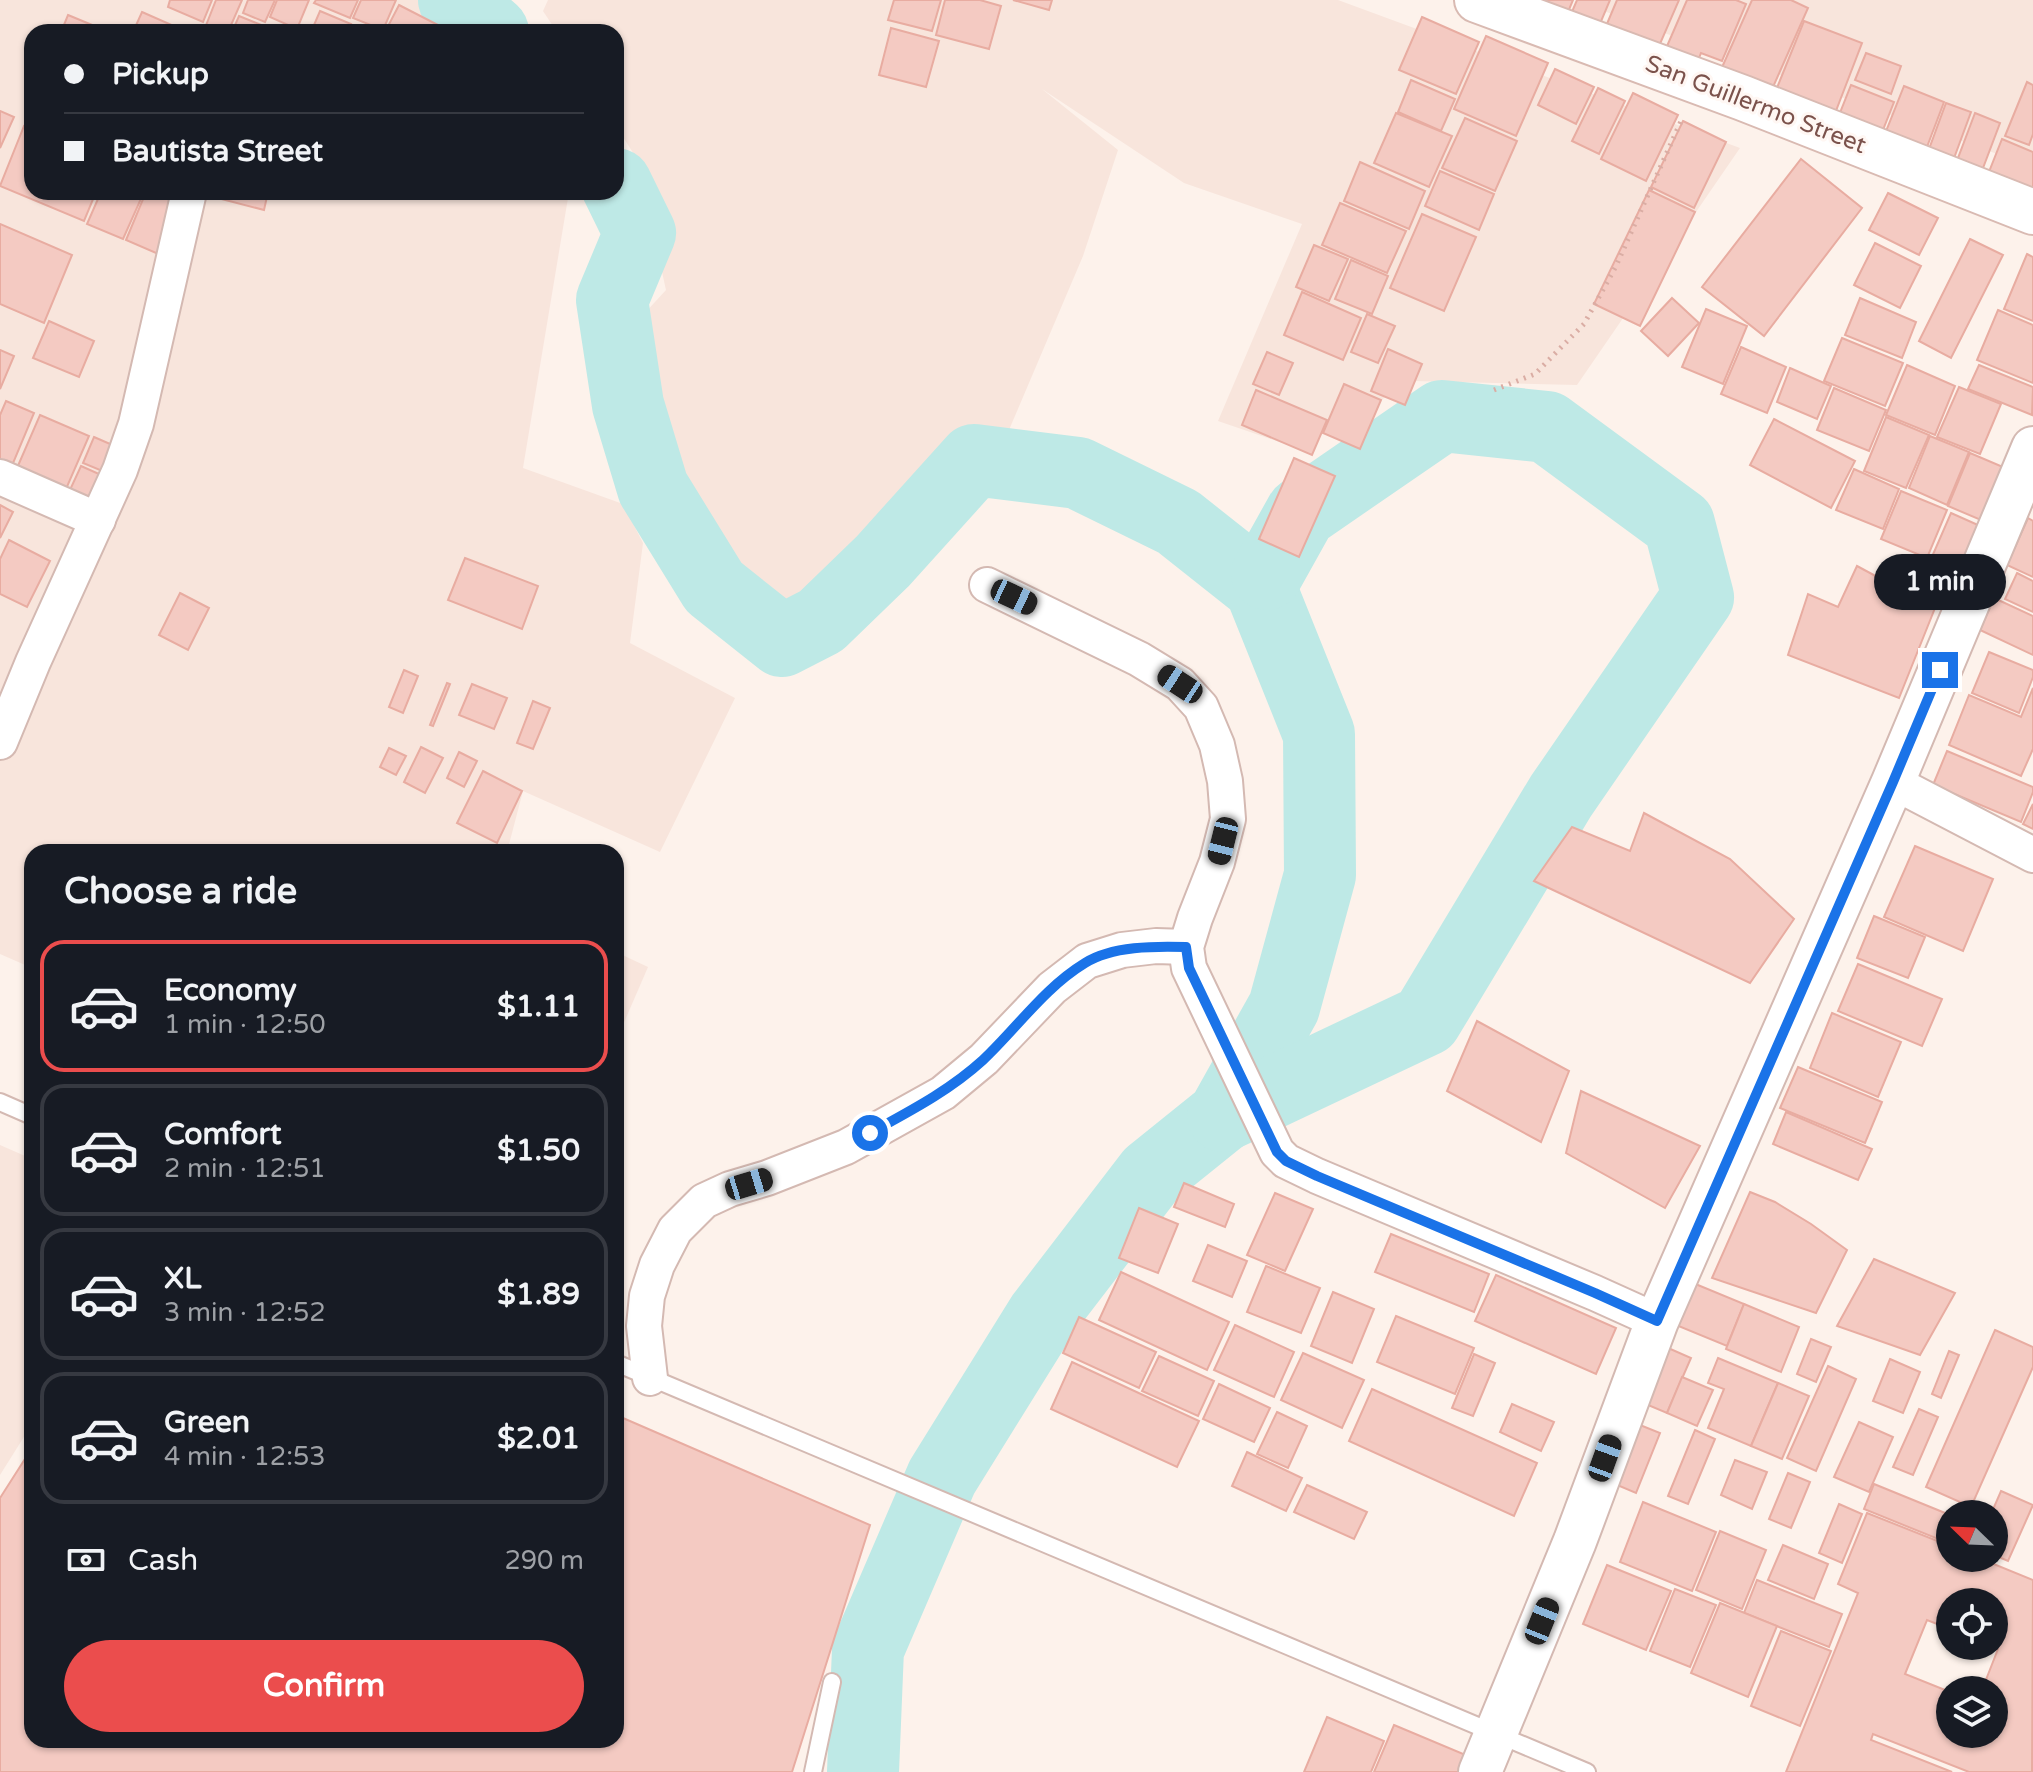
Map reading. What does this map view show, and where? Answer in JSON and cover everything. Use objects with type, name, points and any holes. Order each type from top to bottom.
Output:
[{"type":"main road","name":"San Guillermo Street","points":[[1477,0],[1699,82],[2033,212]]},
{"type":"street","points":[[0,742],[120,470],[136,424],[187,200]]},
{"type":"street","points":[[1480,1772],[1575,1541],[1657,1321],[1893,782],[2033,448]]},
{"type":"street","points":[[0,477],[98,520]]},
{"type":"street","points":[[987,585],[1139,659],[1180,684],[1201,707],[1217,745],[1225,781],[1228,819],[1217,862],[1186,947],[1189,968],[1277,1152],[1286,1161],[1317,1176],[1657,1321]]},
{"type":"street","points":[[1893,782],[2033,855]]},
{"type":"street","points":[[650,1378],[644,1326],[647,1296],[657,1265],[675,1230],[704,1201],[846,1147],[943,1093],[984,1059],[1052,988],[1087,961],[1122,950],[1156,946],[1186,947]]},
{"type":"lane","points":[[0,1102],[24,1112]]},
{"type":"lane","points":[[624,1367],[1587,1772]]},
{"type":"lane","points":[[813,1772],[832,1682]]},
{"type":"path","points":[[1494,390],[1535,374],[1584,324],[1616,266],[1699,82]]},
{"type":"shaded area","points":[[0,0],[509,0],[498,24],[24,24],[24,200],[568,200],[523,468],[623,504],[643,543],[630,643],[735,698],[660,852],[523,791],[509,844],[24,844],[24,964],[0,954]]},
{"type":"shaded area","points":[[548,0],[1338,0],[1740,148],[1577,385],[1414,381],[1297,448],[1218,421],[1302,224],[1184,183],[1042,89],[1118,150],[1083,256],[1006,437],[977,430],[842,565],[780,611],[691,516],[658,397],[643,315],[666,290],[637,159],[624,139],[624,24],[552,24],[543,11]]},
{"type":"shaded area","points":[[1593,0],[2033,0],[2033,167],[1590,6]]},
{"type":"shaded area","points":[[624,956],[648,967],[624,1022]]},
{"type":"shaded area","points":[[0,1145],[24,1156],[24,1437],[0,1475]]},
{"type":"building","points":[[170,0],[212,0],[203,22],[168,7]]},
{"type":"building","points":[[216,0],[242,0],[232,24],[207,24]]},
{"type":"building","points":[[248,0],[275,0],[265,22],[243,13]]},
{"type":"building","points":[[277,0],[309,0],[299,24],[286,24],[270,17]]},
{"type":"building","points":[[316,0],[358,0],[350,18],[314,3]]},
{"type":"building","points":[[361,0],[396,0],[386,24],[368,24],[353,18]]},
{"type":"building","points":[[894,0],[941,0],[932,31],[888,20]]},
{"type":"building","points":[[945,0],[980,0],[1001,6],[989,49],[936,35]]},
{"type":"building","points":[[1013,0],[1052,0],[1049,10]]},
{"type":"building","points":[[1533,0],[1573,0],[1563,24]]},
{"type":"building","points":[[1577,0],[1610,0],[1594,38],[1566,26]]},
{"type":"building","points":[[1617,0],[1679,0],[1653,60],[1601,38]]},
{"type":"building","points":[[1687,0],[1736,0],[1746,4],[1722,61],[1701,53],[1693,73],[1661,60]]},
{"type":"building","points":[[1752,0],[1791,0],[1808,8],[1765,105],[1715,83]]},
{"type":"building","points":[[399,5],[436,24],[389,24]]},
{"type":"building","points":[[320,11],[351,24],[314,24]]},
{"type":"building","points":[[142,12],[169,24],[137,24]]},
{"type":"building","points":[[68,15],[90,24],[64,24]]},
{"type":"building","points":[[239,16],[259,24],[236,24]]},
{"type":"building","points":[[1422,17],[1479,42],[1456,94],[1399,70]]},
{"type":"building","points":[[1804,21],[1862,43],[1829,129],[1770,105]]},
{"type":"building","points":[[891,28],[939,41],[926,87],[879,75]]},
{"type":"building","points":[[1486,36],[1548,63],[1516,136],[1454,109]]},
{"type":"building","points":[[1866,53],[1901,66],[1891,94],[1855,80]]},
{"type":"building","points":[[1555,69],[1594,87],[1576,124],[1538,105]]},
{"type":"building","points":[[1411,80],[1455,99],[1441,131],[1398,112]]},
{"type":"building","points":[[2027,82],[2033,85],[2033,134],[2029,145],[2005,136]]},
{"type":"building","points":[[1851,85],[1894,102],[1877,145],[1834,128]]},
{"type":"building","points":[[1904,86],[1944,102],[1922,160],[1881,144]]},
{"type":"building","points":[[1598,88],[1625,101],[1599,154],[1572,141]]},
{"type":"building","points":[[1633,93],[1678,115],[1646,181],[1601,159]]},
{"type":"building","points":[[1946,103],[1971,112],[1950,169],[1925,160]]},
{"type":"building","points":[[0,111],[14,117],[0,148]]},
{"type":"building","points":[[1396,113],[1452,136],[1429,187],[1374,163]]},
{"type":"building","points":[[1975,113],[2000,123],[1980,176],[1955,166]]},
{"type":"building","points":[[1465,118],[1517,141],[1495,191],[1442,168]]},
{"type":"building","points":[[1683,121],[1726,142],[1694,208],[1651,187]]},
{"type":"building","points":[[24,126],[24,196],[0,186]]},
{"type":"building","points":[[2002,139],[2033,152],[2033,201],[1985,182]]},
{"type":"building","points":[[1801,159],[1862,208],[1764,336],[1702,287]]},
{"type":"building","points":[[1360,162],[1425,191],[1409,229],[1344,201]]},
{"type":"building","points":[[1440,171],[1494,194],[1479,230],[1425,206]]},
{"type":"building","points":[[1649,190],[1695,212],[1640,326],[1594,304]]},
{"type":"building","points":[[1888,193],[1938,218],[1919,255],[1869,230]]},
{"type":"building","points":[[34,200],[93,200],[84,221]]},
{"type":"building","points":[[98,200],[140,200],[123,239],[87,224]]},
{"type":"building","points":[[143,200],[173,200],[185,205],[163,256],[126,240]]},
{"type":"building","points":[[225,200],[266,200],[264,210]]},
{"type":"building","points":[[1340,203],[1406,231],[1387,273],[1322,245]]},
{"type":"building","points":[[1422,214],[1476,237],[1444,311],[1390,288]]},
{"type":"building","points":[[0,224],[72,255],[44,323],[0,304]]},
{"type":"building","points":[[1970,239],[2003,255],[1951,358],[1919,341]]},
{"type":"building","points":[[1875,243],[1921,266],[1900,308],[1854,285]]},
{"type":"building","points":[[1314,245],[1348,259],[1329,301],[1296,287]]},
{"type":"building","points":[[2027,254],[2033,257],[2033,321],[2004,309]]},
{"type":"building","points":[[1351,260],[1388,276],[1372,314],[1335,299]]},
{"type":"building","points":[[1302,292],[1361,318],[1343,360],[1284,335]]},
{"type":"building","points":[[1672,298],[1699,323],[1668,356],[1641,331]]},
{"type":"building","points":[[1860,298],[1916,322],[1902,358],[1845,335]]},
{"type":"building","points":[[1706,309],[1747,326],[1723,384],[1682,367]]},
{"type":"building","points":[[1998,310],[2033,325],[2033,383],[1977,360]]},
{"type":"building","points":[[1367,314],[1395,326],[1378,363],[1351,352]]},
{"type":"building","points":[[49,321],[94,341],[79,377],[33,358]]},
{"type":"building","points":[[1842,338],[1903,363],[1885,406],[1824,381]]},
{"type":"building","points":[[1741,347],[1786,367],[1767,413],[1721,394]]},
{"type":"building","points":[[1388,349],[1422,364],[1405,405],[1371,391]]},
{"type":"building","points":[[0,350],[14,356],[0,389]]},
{"type":"building","points":[[1267,352],[1293,363],[1279,395],[1253,384]]},
{"type":"building","points":[[1907,365],[1955,386],[1935,435],[1886,415]]},
{"type":"building","points":[[1979,365],[2033,387],[2032,415],[1968,389]]},
{"type":"building","points":[[1790,368],[1831,386],[1817,419],[1777,402]]},
{"type":"building","points":[[1344,384],[1381,400],[1360,449],[1323,433]]},
{"type":"building","points":[[1959,387],[2001,404],[1980,454],[1937,437]]},
{"type":"building","points":[[1834,388],[1886,410],[1869,451],[1817,430]]},
{"type":"building","points":[[1256,390],[1327,420],[1312,455],[1242,425]]},
{"type":"building","points":[[6,401],[34,413],[11,468],[0,463],[0,415]]},
{"type":"building","points":[[40,415],[89,436],[66,489],[17,468]]},
{"type":"building","points":[[1886,417],[1929,435],[1906,488],[1864,471]]},
{"type":"building","points":[[1774,419],[1855,461],[1831,508],[1750,465]]},
{"type":"building","points":[[1930,436],[1969,452],[1947,505],[1909,488]]},
{"type":"building","points":[[94,437],[124,450],[112,475],[83,463]]},
{"type":"building","points":[[1970,453],[2010,470],[1988,523],[1948,506]]},
{"type":"building","points":[[1294,458],[1335,476],[1299,557],[1259,539]]},
{"type":"building","points":[[81,466],[108,478],[97,504],[69,492]]},
{"type":"building","points":[[1854,469],[1899,489],[1883,529],[1836,510]]},
{"type":"building","points":[[1901,491],[1947,510],[1927,558],[1881,539]]},
{"type":"building","points":[[0,505],[13,512],[0,538]]},
{"type":"building","points":[[1951,513],[1987,529],[1968,575],[1931,559]]},
{"type":"building","points":[[2028,518],[2033,521],[2033,577],[2007,565]]},
{"type":"building","points":[[9,540],[50,561],[27,607],[0,594],[0,559]]},
{"type":"building","points":[[465,558],[538,586],[522,629],[448,600]]},
{"type":"building","points":[[1857,566],[1935,608],[1899,698],[1788,655],[1808,594],[1838,607]]},
{"type":"building","points":[[2017,573],[2033,581],[2033,612],[2005,599]]},
{"type":"building","points":[[180,593],[209,608],[188,650],[159,635]]},
{"type":"building","points":[[1994,598],[2033,616],[2033,655],[1980,630]]},
{"type":"building","points":[[1989,652],[2033,670],[2019,713],[1972,693]]},
{"type":"building","points":[[404,670],[418,676],[403,713],[389,707]]},
{"type":"building","points":[[447,683],[450,684],[433,726],[430,725]]},
{"type":"building","points":[[472,684],[507,698],[494,729],[459,715]]},
{"type":"building","points":[[2033,688],[2033,749],[2021,776],[1949,745],[1969,695],[2021,717]]},
{"type":"building","points":[[533,701],[550,708],[533,749],[517,743]]},
{"type":"building","points":[[421,747],[443,758],[425,793],[404,782]]},
{"type":"building","points":[[389,748],[406,756],[396,775],[380,767]]},
{"type":"building","points":[[1947,751],[2033,787],[2021,822],[1933,785]]},
{"type":"building","points":[[459,752],[477,761],[464,787],[447,778]]},
{"type":"building","points":[[483,771],[522,791],[497,843],[457,823]]},
{"type":"building","points":[[2033,804],[2033,829],[2023,824]]},
{"type":"building","points":[[1644,813],[1730,859],[1794,919],[1750,983],[1534,881],[1572,827],[1630,851]]},
{"type":"building","points":[[1915,846],[1993,879],[1963,951],[1884,917]]},
{"type":"building","points":[[1874,916],[1925,937],[1908,978],[1857,958]]},
{"type":"building","points":[[1858,964],[1942,999],[1922,1046],[1838,1011]]},
{"type":"building","points":[[1832,1013],[1901,1042],[1878,1097],[1810,1068]]},
{"type":"building","points":[[1477,1021],[1569,1071],[1541,1142],[1447,1091]]},
{"type":"building","points":[[1798,1067],[1882,1102],[1865,1143],[1780,1108]]},
{"type":"building","points":[[1581,1091],[1700,1146],[1665,1208],[1566,1153]]},
{"type":"building","points":[[1786,1112],[1872,1149],[1858,1180],[1773,1144]]},
{"type":"building","points":[[1184,1183],[1234,1204],[1225,1227],[1174,1207]]},
{"type":"building","points":[[1750,1192],[1775,1202],[1847,1250],[1816,1313],[1712,1278]]},
{"type":"building","points":[[1275,1193],[1313,1209],[1285,1271],[1247,1255]]},
{"type":"building","points":[[1139,1208],[1178,1224],[1158,1273],[1119,1258]]},
{"type":"building","points":[[1391,1234],[1489,1274],[1474,1312],[1375,1272]]},
{"type":"building","points":[[1208,1245],[1247,1261],[1232,1297],[1193,1281]]},
{"type":"building","points":[[1874,1259],[1955,1293],[1920,1355],[1837,1326]]},
{"type":"building","points":[[1266,1266],[1320,1288],[1301,1333],[1247,1312]]},
{"type":"building","points":[[1121,1272],[1229,1322],[1207,1370],[1099,1320]]},
{"type":"building","points":[[1496,1275],[1616,1328],[1596,1374],[1475,1321]]},
{"type":"building","points":[[1693,1283],[1744,1304],[1727,1346],[1676,1325]]},
{"type":"building","points":[[1333,1292],[1374,1309],[1352,1363],[1311,1346]]},
{"type":"building","points":[[1744,1304],[1799,1327],[1781,1372],[1726,1349]]},
{"type":"building","points":[[1396,1316],[1474,1348],[1455,1394],[1377,1362]]},
{"type":"building","points":[[1079,1317],[1156,1352],[1139,1388],[1063,1353]]},
{"type":"building","points":[[1235,1325],[1294,1352],[1274,1397],[1214,1370]]},
{"type":"building","points":[[1995,1330],[2033,1347],[2033,1367],[1974,1500],[1955,1500],[1926,1487]]},
{"type":"building","points":[[1811,1339],[1831,1347],[1816,1382],[1797,1374]]},
{"type":"building","points":[[1659,1344],[1691,1358],[1667,1413],[1636,1400]]},
{"type":"building","points":[[1949,1351],[1959,1355],[1941,1398],[1932,1394]]},
{"type":"building","points":[[1303,1353],[1364,1380],[1342,1428],[1281,1400]]},
{"type":"building","points":[[1474,1354],[1495,1363],[1473,1416],[1452,1408]]},
{"type":"building","points":[[1159,1356],[1214,1381],[1198,1416],[1142,1391]]},
{"type":"building","points":[[1718,1358],[1778,1383],[1751,1446],[1708,1428],[1724,1389],[1708,1383]]},
{"type":"building","points":[[1890,1359],[1920,1372],[1903,1413],[1873,1401]]},
{"type":"building","points":[[1072,1362],[1199,1421],[1177,1467],[1051,1409]]},
{"type":"building","points":[[1828,1366],[1856,1379],[1816,1471],[1787,1458]]},
{"type":"building","points":[[1682,1377],[1713,1390],[1697,1426],[1667,1413]]},
{"type":"building","points":[[1778,1383],[1809,1396],[1782,1459],[1751,1446]]},
{"type":"building","points":[[1219,1384],[1270,1408],[1254,1442],[1203,1419]]},
{"type":"building","points":[[1372,1389],[1537,1463],[1514,1516],[1349,1441]]},
{"type":"building","points":[[1512,1404],[1554,1422],[1541,1451],[1500,1432]]},
{"type":"building","points":[[1919,1409],[1938,1417],[1913,1475],[1893,1467]]},
{"type":"building","points":[[1277,1412],[1307,1426],[1288,1468],[1257,1454]]},
{"type":"building","points":[[624,1418],[870,1525],[792,1772],[0,1772],[0,1498],[24,1460],[24,1748],[624,1748]]},
{"type":"building","points":[[1859,1422],[1893,1437],[1869,1492],[1834,1477]]},
{"type":"building","points":[[1635,1423],[1660,1433],[1636,1493],[1610,1482]]},
{"type":"building","points":[[1695,1430],[1715,1439],[1688,1504],[1668,1496]]},
{"type":"building","points":[[1247,1452],[1302,1478],[1286,1511],[1232,1486]]},
{"type":"building","points":[[1735,1460],[1767,1472],[1752,1509],[1721,1495]]},
{"type":"building","points":[[1788,1473],[1810,1482],[1791,1528],[1769,1519]]},
{"type":"building","points":[[1874,1484],[1936,1509],[1936,1538],[1864,1509]]},
{"type":"building","points":[[1307,1485],[1367,1512],[1354,1539],[1294,1512]]},
{"type":"building","points":[[2001,1491],[2033,1505],[2008,1561],[2008,1500],[1997,1500]]},
{"type":"building","points":[[1643,1502],[1716,1532],[1692,1591],[1620,1562]]},
{"type":"building","points":[[1839,1504],[1862,1514],[1842,1563],[1819,1553]]},
{"type":"building","points":[[1867,1513],[1936,1540],[1936,1572],[2008,1570],[2033,1580],[2032,1772],[1969,1772],[1873,1734],[1871,1740],[1952,1772],[1786,1772],[1858,1593],[1838,1584]],"holes":[[[1936,1588],[2008,1588],[2008,1660],[1994,1660],[1987,1676],[2008,1676],[2008,1748],[1936,1748],[1936,1686],[1905,1674],[1927,1620],[1936,1624]]]},
{"type":"building","points":[[1720,1531],[1766,1550],[1742,1609],[1696,1590]]},
{"type":"building","points":[[1783,1545],[1828,1564],[1814,1599],[1768,1580]]},
{"type":"building","points":[[1607,1565],[1671,1591],[1646,1650],[1583,1624]]},
{"type":"building","points":[[1757,1580],[1842,1614],[1829,1647],[1744,1613]]},
{"type":"building","points":[[1675,1589],[1716,1605],[1690,1667],[1650,1651]]},
{"type":"building","points":[[1720,1603],[1777,1626],[1748,1697],[1691,1673]]},
{"type":"building","points":[[1781,1631],[1831,1651],[1800,1726],[1751,1706]]},
{"type":"building","points":[[1327,1717],[1384,1741],[1371,1772],[1304,1772]]},
{"type":"building","points":[[1394,1725],[1468,1756],[1461,1772],[1374,1772]]},
{"type":"waterway","points":[[454,0],[484,24]]},
{"type":"waterway","points":[[624,200],[640,233],[612,300],[628,405],[653,488],[714,587],[782,641],[821,621],[883,561],[974,460],[1078,473],[1178,522],[1260,587],[1319,734],[1320,875],[1284,1007],[1223,1116],[1151,1174],[1042,1316],[942,1477],[868,1649],[863,1772]]},
{"type":"waterway","points":[[1223,1116],[1426,1020],[1561,796],[1698,597],[1679,524],[1547,427],[1442,416],[1301,513],[1267,574]]},
{"type":"route","points":[[870,1133],[943,1093],[984,1059],[1052,988],[1087,961],[1122,950],[1156,946],[1186,947],[1189,968],[1277,1152],[1286,1161],[1657,1321],[1940,670]]}]
